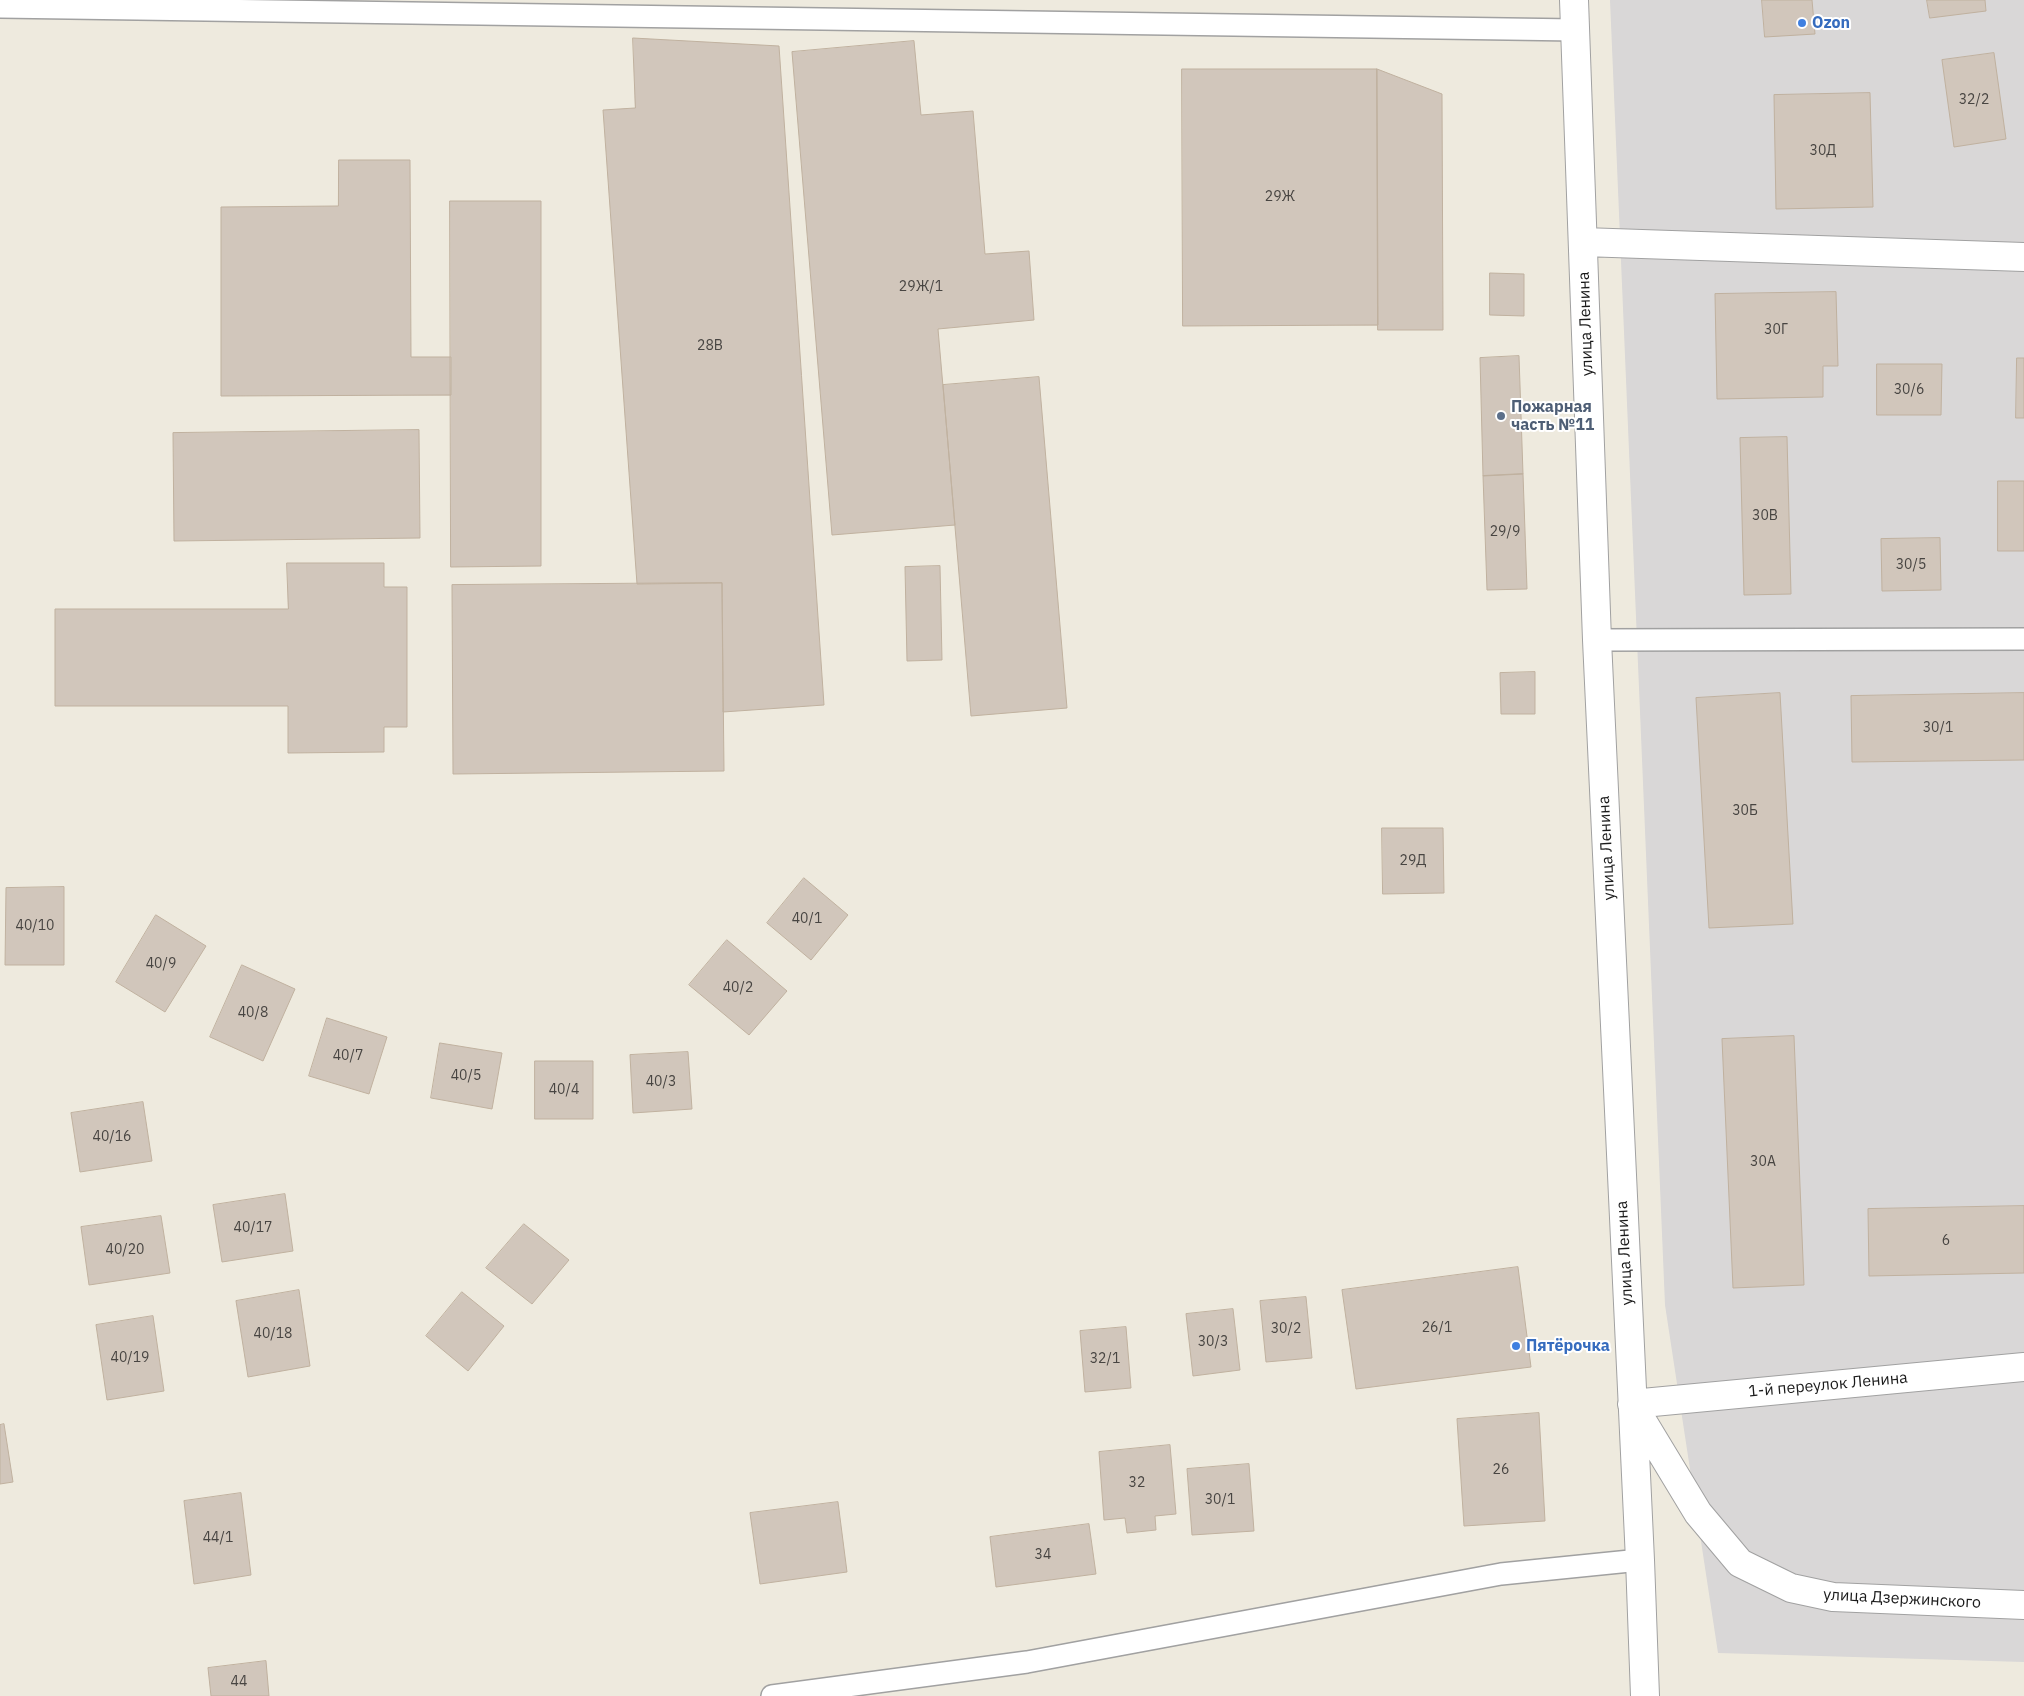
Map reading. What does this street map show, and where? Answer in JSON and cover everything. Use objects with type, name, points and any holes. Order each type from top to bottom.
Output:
[{"type":"street","name":"улица Ленина","points":[[1574,0],[1597,640],[1640,1560],[1644,1696]]},
{"type":"street","points":[[1583,242],[2024,257]]},
{"type":"street","name":"1-й переулок Ленина","points":[[1632,1404],[2024,1367]]},
{"type":"street","name":"улица Дзержинского","points":[[1632,1404],[1698,1513],[1740,1563],[1791,1588],[1833,1598],[2024,1605]]},
{"type":"lane","points":[[0,7],[1576,30]]},
{"type":"lane","points":[[1597,640],[2024,639]]},
{"type":"lane","points":[[772,1696],[1027,1662],[1501,1574],[1640,1560]]},
{"type":"shaded area","points":[[1610,0],[2024,0],[2024,1662],[1718,1653],[1665,1305]]},
{"type":"building","points":[[1762,0],[1812,0],[1815,34],[1765,37]]},
{"type":"building","points":[[1927,0],[1985,0],[1986,11],[1930,18]]},
{"type":"building","points":[[633,38],[779,46],[824,705],[723,712],[722,583],[637,584],[603,110],[635,108]]},
{"type":"building","points":[[914,41],[921,115],[973,111],[985,254],[1029,251],[1034,320],[938,329],[955,525],[832,535],[792,52]]},
{"type":"building","points":[[1994,53],[2006,139],[1954,147],[1942,60]]},
{"type":"building","points":[[1182,69],[1377,69],[1378,325],[1183,326]]},
{"type":"building","points":[[1377,69],[1442,94],[1443,330],[1378,330]]},
{"type":"building","points":[[1870,93],[1873,207],[1776,209],[1774,95]]},
{"type":"building","points":[[339,160],[410,160],[411,357],[451,357],[451,395],[221,396],[221,207],[338,206]]},
{"type":"building","points":[[450,201],[541,201],[541,566],[451,567]]},
{"type":"building","points":[[1490,273],[1524,274],[1524,316],[1490,315]]},
{"type":"building","points":[[1836,292],[1838,366],[1823,366],[1823,397],[1717,399],[1715,294]]},
{"type":"building","name":"Пожарная часть №11","points":[[1519,356],[1523,474],[1483,476],[1480,358]]},
{"type":"building","points":[[2017,358],[2024,358],[2024,418],[2016,418]]},
{"type":"building","points":[[1877,364],[1942,364],[1941,415],[1877,415]]},
{"type":"building","points":[[1039,377],[1067,708],[971,716],[943,385]]},
{"type":"building","points":[[419,430],[420,538],[174,541],[173,433]]},
{"type":"building","points":[[1787,437],[1791,594],[1744,595],[1740,438]]},
{"type":"building","points":[[1523,474],[1527,589],[1487,590],[1483,476]]},
{"type":"building","points":[[1998,481],[2024,481],[2024,551],[1998,551]]},
{"type":"building","points":[[1940,538],[1941,590],[1882,591],[1881,539]]},
{"type":"building","points":[[287,563],[384,563],[384,587],[407,587],[407,727],[384,727],[384,752],[288,753],[288,706],[55,706],[55,609],[288,609]]},
{"type":"building","points":[[940,566],[942,660],[907,661],[905,567]]},
{"type":"building","points":[[722,583],[724,771],[453,774],[452,585]]},
{"type":"building","points":[[1535,672],[1535,714],[1501,714],[1500,673]]},
{"type":"building","points":[[1780,693],[1793,924],[1709,928],[1696,698]]},
{"type":"building","points":[[2024,693],[2024,760],[1852,762],[1851,696]]},
{"type":"building","points":[[1382,828],[1443,828],[1444,893],[1383,894]]},
{"type":"building","points":[[804,878],[848,915],[811,960],[767,923]]},
{"type":"building","points":[[64,887],[64,965],[5,965],[6,888]]},
{"type":"building","points":[[156,915],[206,946],[165,1012],[116,982]]},
{"type":"building","points":[[727,940],[787,991],[749,1035],[689,985]]},
{"type":"building","points":[[242,965],[295,989],[263,1061],[210,1037]]},
{"type":"building","points":[[327,1018],[387,1037],[369,1094],[309,1076]]},
{"type":"building","points":[[1794,1036],[1804,1285],[1733,1288],[1722,1039]]},
{"type":"building","points":[[440,1043],[502,1053],[492,1109],[431,1098]]},
{"type":"building","points":[[688,1052],[692,1109],[633,1113],[630,1055]]},
{"type":"building","points":[[535,1061],[593,1061],[593,1119],[535,1119]]},
{"type":"building","points":[[143,1102],[152,1161],[80,1172],[71,1113]]},
{"type":"building","points":[[285,1194],[293,1251],[222,1262],[213,1205]]},
{"type":"building","points":[[2024,1206],[2024,1273],[1869,1276],[1868,1209]]},
{"type":"building","points":[[161,1216],[170,1273],[89,1285],[81,1227]]},
{"type":"building","points":[[524,1224],[569,1260],[532,1304],[486,1268]]},
{"type":"building","points":[[1518,1267],[1531,1367],[1356,1389],[1342,1290]]},
{"type":"building","points":[[299,1290],[310,1366],[248,1377],[236,1301]]},
{"type":"building","points":[[462,1292],[504,1326],[468,1371],[426,1336]]},
{"type":"building","points":[[1306,1297],[1312,1358],[1266,1362],[1260,1301]]},
{"type":"building","points":[[1233,1309],[1240,1370],[1193,1376],[1186,1314]]},
{"type":"building","points":[[153,1316],[164,1391],[107,1400],[96,1325]]},
{"type":"building","points":[[1126,1327],[1131,1388],[1085,1392],[1080,1331]]},
{"type":"building","points":[[1539,1413],[1545,1521],[1464,1526],[1457,1419]]},
{"type":"building","points":[[4,1424],[13,1482],[0,1484],[0,1425]]},
{"type":"building","points":[[1170,1445],[1176,1514],[1155,1516],[1156,1530],[1127,1533],[1125,1518],[1104,1520],[1099,1452]]},
{"type":"building","points":[[1249,1464],[1254,1531],[1192,1535],[1187,1469]]},
{"type":"building","points":[[241,1493],[251,1575],[194,1584],[184,1501]]},
{"type":"building","points":[[838,1502],[847,1572],[760,1584],[750,1513]]},
{"type":"building","points":[[1089,1524],[1096,1574],[996,1587],[990,1537]]},
{"type":"building","points":[[266,1661],[269,1696],[211,1696],[208,1668]]},
{"type":"place","name":"Ozon","points":[[1802,23]]},
{"type":"place","name":"Пожарная часть №11","points":[[1501,416]]},
{"type":"place","name":"Пятёрочка","points":[[1516,1346]]}]
